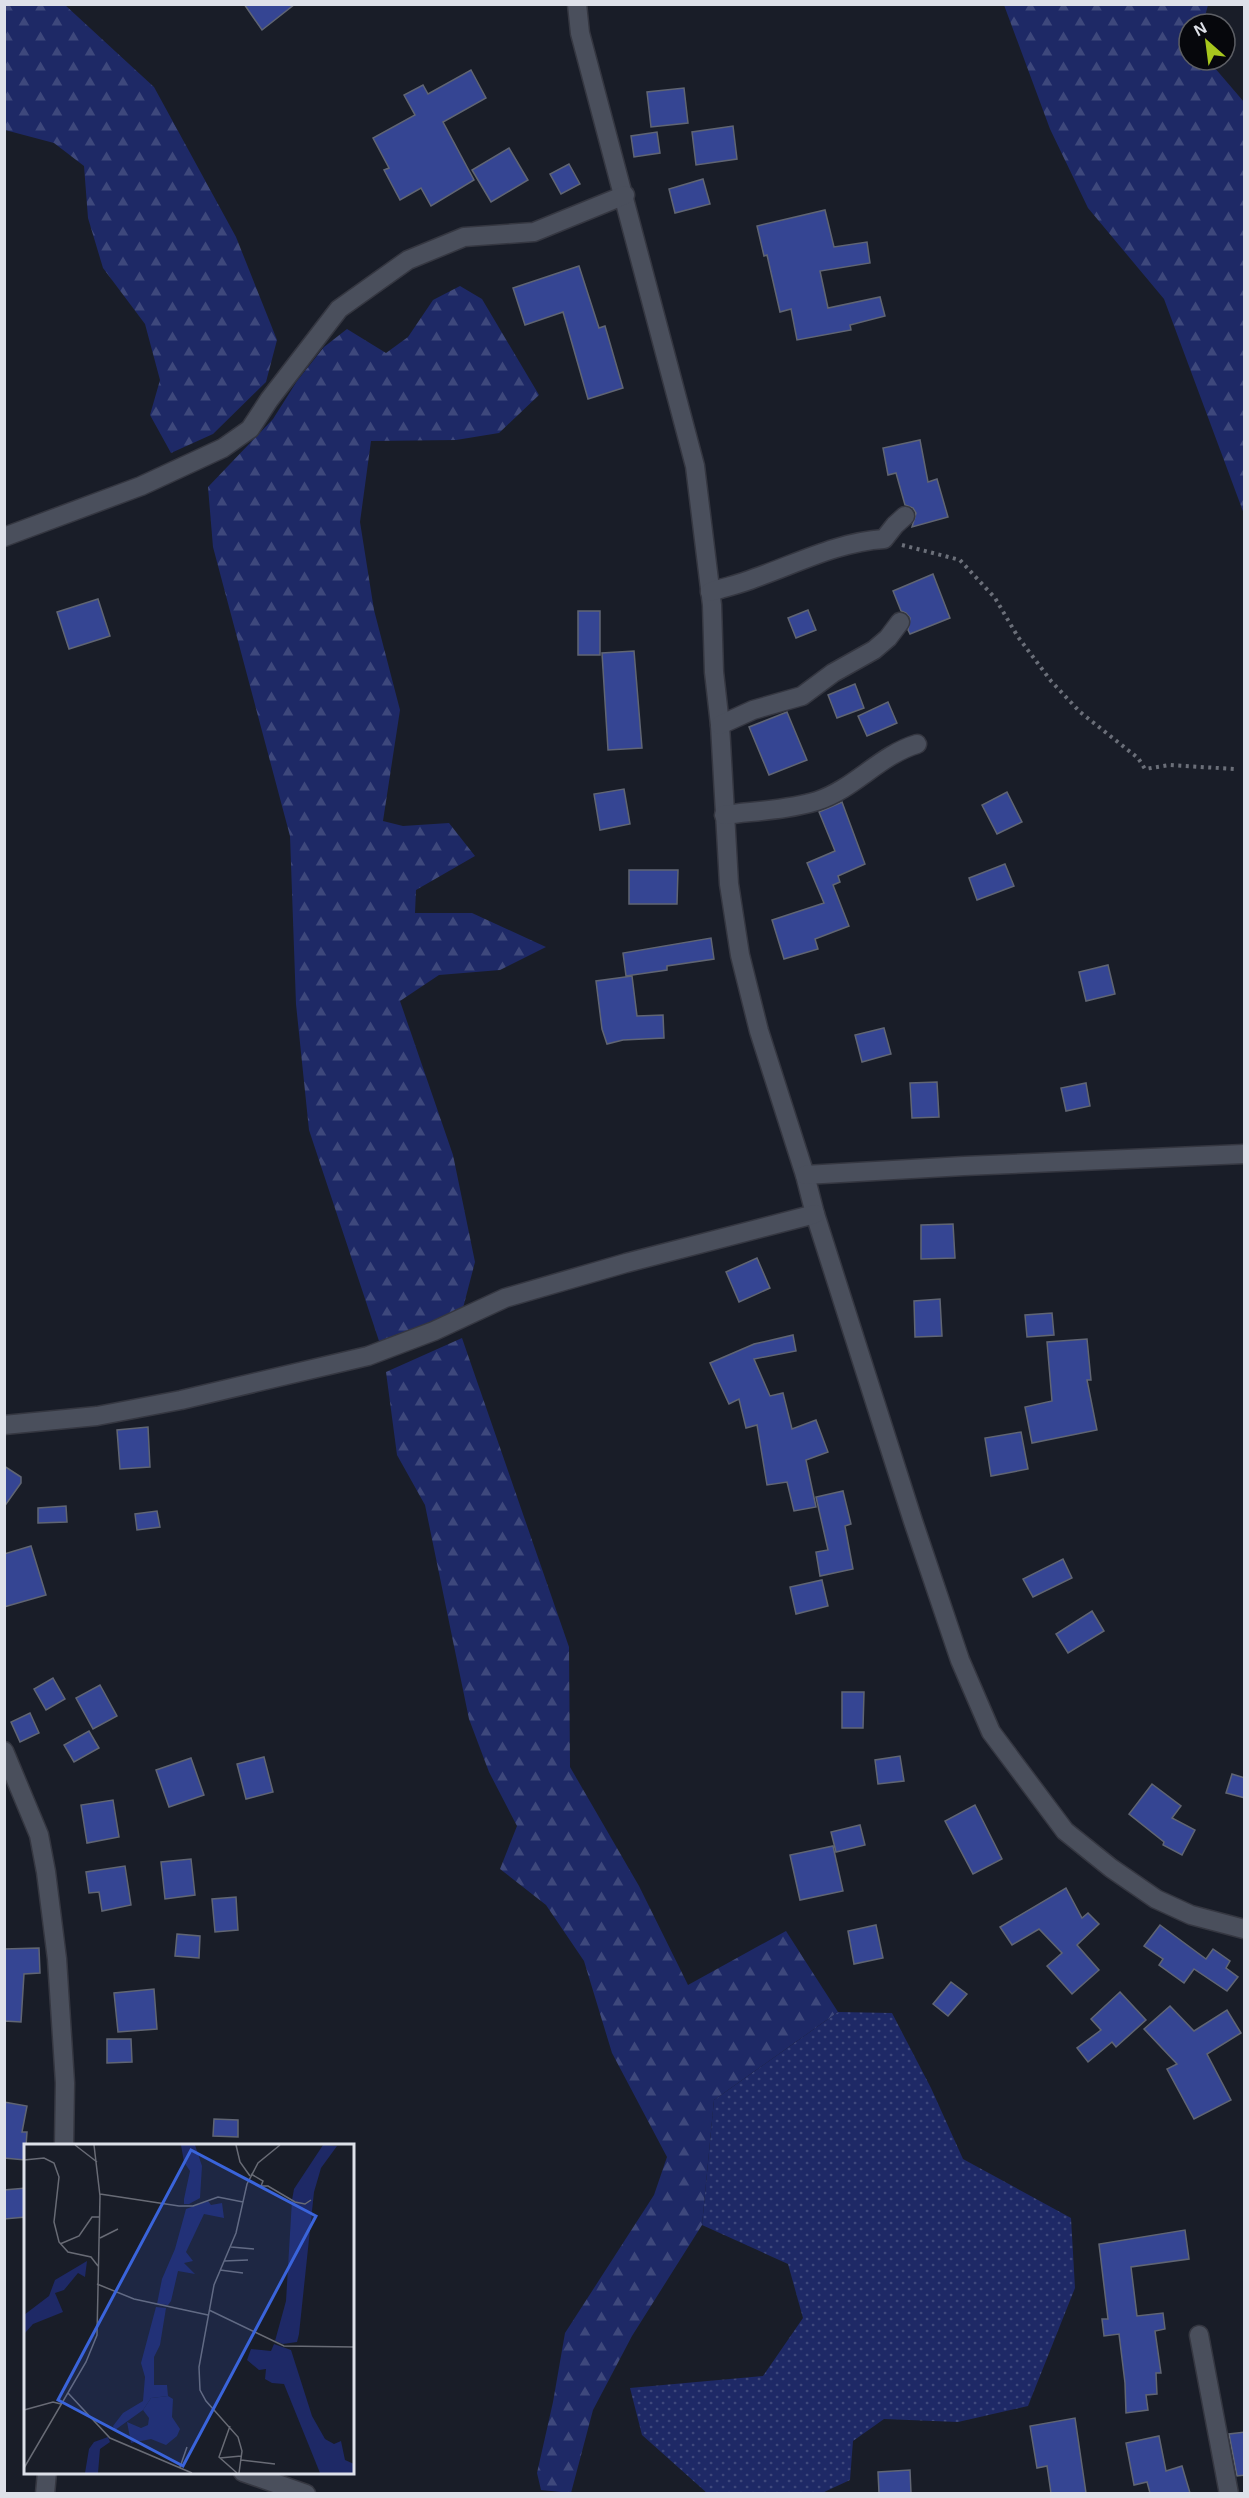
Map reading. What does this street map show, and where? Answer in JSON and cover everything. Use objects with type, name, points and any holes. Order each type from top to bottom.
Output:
[{"type":"street","points":[[577,4],[580,33],[625,195],[695,466],[710,592],[729,884],[740,955],[759,1031],[805,1175],[815,1214],[960,1660],[991,1732],[1065,1831],[1111,1868],[1156,1899],[1191,1915],[1245,1929]]},
{"type":"street","points":[[4,537],[141,486],[224,448],[250,429],[339,309],[408,260],[464,237],[534,232],[625,195]]},
{"type":"street","points":[[710,592],[754,579],[834,548],[858,541],[884,539],[905,516]]},
{"type":"street","points":[[720,725],[753,710],[802,696],[833,673],[874,650],[888,638],[900,622]]},
{"type":"street","points":[[724,815],[818,801],[858,778],[902,748],[917,744]]},
{"type":"street","points":[[805,1175],[1245,1154]]},
{"type":"street","points":[[4,1425],[96,1416],[181,1400],[368,1356],[434,1331],[505,1298],[626,1263],[815,1214]]},
{"type":"street","points":[[4,1751],[39,1835],[46,1872],[57,1959],[65,2084],[64,2144]]},
{"type":"street","points":[[1199,2335],[1228,2493]]},
{"type":"street","points":[[45,2493],[47,2474]]},
{"type":"street","points":[[249,2474],[306,2493]]},
{"type":"path","points":[[884,539],[920,551],[960,560],[995,597],[1018,637],[1051,681],[1080,712],[1138,758],[1145,769],[1169,765],[1234,769]]},
{"type":"green space","points":[[4,5],[65,5],[154,87],[236,237],[277,340],[266,382],[213,434],[171,453],[150,415],[160,380],[145,324],[103,268],[88,218],[84,166],[54,143],[5,130]]},
{"type":"green space","points":[[1004,5],[1208,5],[1206,12],[1177,12],[1177,72],[1218,72],[1244,102],[1244,514],[1164,299],[1088,208],[1050,129]]},
{"type":"green space","points":[[460,286],[482,299],[539,395],[499,433],[456,440],[371,441],[360,522],[374,610],[400,710],[383,821],[403,826],[449,823],[475,856],[416,890],[415,913],[472,913],[546,947],[500,970],[439,975],[400,1001],[453,1155],[475,1262],[463,1308],[380,1344],[309,1130],[296,1004],[290,836],[213,547],[208,487],[273,419],[297,381],[324,347],[347,329],[386,353],[408,337],[433,300]]},
{"type":"green space","points":[[462,1338],[569,1647],[570,1767],[639,1886],[688,1985],[786,1931],[838,2012],[714,2100],[702,2225],[632,2336],[593,2410],[571,2493],[541,2490],[537,2473],[565,2333],[654,2195],[667,2157],[612,2053],[584,1961],[546,1905],[500,1869],[517,1826],[489,1772],[469,1719],[425,1505],[397,1455],[386,1372]]},
{"type":"green space","points":[[838,2012],[892,2013],[931,2088],[963,2159],[1071,2218],[1075,2288],[1028,2406],[958,2422],[884,2419],[853,2441],[850,2480],[822,2493],[707,2493],[642,2435],[630,2388],[763,2376],[803,2318],[788,2264],[702,2225],[714,2100]]},
{"type":"building","points":[[244,4],[295,4],[262,30]]},
{"type":"building","points":[[471,70],[486,98],[443,122],[474,180],[431,206],[421,188],[400,200],[384,170],[389,168],[373,138],[415,115],[404,95],[423,85],[428,94]]},
{"type":"building","points":[[684,88],[688,123],[651,127],[647,92]]},
{"type":"building","points":[[733,126],[737,159],[696,165],[692,132]]},
{"type":"building","points":[[657,132],[660,153],[634,157],[631,136]]},
{"type":"building","points":[[509,148],[528,180],[491,202],[472,170]]},
{"type":"building","points":[[569,164],[580,184],[561,194],[550,174]]},
{"type":"building","points":[[703,179],[710,204],[675,213],[669,189]]},
{"type":"building","points":[[825,210],[834,247],[867,242],[870,263],[820,271],[828,308],[880,297],[885,316],[850,325],[851,330],[797,340],[791,309],[780,312],[767,255],[764,256],[757,226]]},
{"type":"building","points":[[579,266],[599,328],[605,326],[623,388],[588,399],[563,312],[525,325],[513,288]]},
{"type":"building","points":[[920,440],[928,482],[937,479],[948,517],[912,527],[916,513],[913,508],[905,505],[896,473],[888,475],[883,448]]},
{"type":"building","points":[[933,574],[950,618],[910,634],[908,630],[910,618],[901,611],[893,591]]},
{"type":"building","points":[[98,599],[110,636],[69,649],[57,612]]},
{"type":"building","points":[[808,610],[816,630],[796,638],[788,618]]},
{"type":"building","points":[[578,611],[600,611],[600,655],[578,655]]},
{"type":"building","points":[[634,651],[642,748],[608,750],[602,653]]},
{"type":"building","points":[[855,684],[864,708],[837,718],[828,695]]},
{"type":"building","points":[[888,702],[897,723],[867,736],[858,716]]},
{"type":"building","points":[[787,712],[807,760],[769,775],[749,727]]},
{"type":"building","points":[[624,789],[630,824],[600,830],[594,794]]},
{"type":"building","points":[[1007,792],[1022,822],[997,834],[982,805]]},
{"type":"building","points":[[842,802],[865,864],[838,876],[840,882],[833,885],[849,926],[815,939],[818,949],[784,959],[772,920],[824,903],[807,863],[835,851],[819,812]]},
{"type":"building","points":[[1005,864],[1014,886],[977,900],[969,878]]},
{"type":"building","points":[[629,870],[678,870],[677,904],[629,904]]},
{"type":"building","points":[[711,938],[714,959],[667,966],[667,970],[626,976],[623,953]]},
{"type":"building","points":[[1108,965],[1115,994],[1086,1001],[1079,972]]},
{"type":"building","points":[[632,976],[637,1016],[663,1015],[664,1038],[623,1040],[607,1044],[602,1029],[596,981]]},
{"type":"building","points":[[884,1028],[891,1054],[862,1062],[855,1035]]},
{"type":"building","points":[[937,1082],[939,1117],[912,1118],[910,1083]]},
{"type":"building","points":[[1086,1083],[1090,1106],[1066,1111],[1061,1088]]},
{"type":"building","points":[[953,1224],[955,1258],[921,1259],[921,1225]]},
{"type":"building","points":[[757,1258],[770,1288],[739,1302],[726,1272]]},
{"type":"building","points":[[940,1299],[942,1336],[915,1337],[914,1301]]},
{"type":"building","points":[[1052,1313],[1054,1335],[1027,1337],[1025,1315]]},
{"type":"building","points":[[793,1335],[796,1351],[754,1359],[770,1396],[783,1393],[792,1429],[816,1420],[828,1452],[806,1460],[816,1507],[794,1511],[787,1482],[767,1485],[757,1425],[746,1428],[739,1399],[729,1404],[710,1363],[754,1344]]},
{"type":"building","points":[[1087,1339],[1091,1380],[1087,1380],[1097,1430],[1032,1443],[1025,1407],[1052,1401],[1047,1342]]},
{"type":"building","points":[[148,1427],[150,1467],[120,1469],[117,1430]]},
{"type":"building","points":[[1021,1432],[1028,1469],[991,1476],[985,1438]]},
{"type":"building","points":[[4,1466],[21,1477],[21,1483],[4,1507]]},
{"type":"building","points":[[843,1491],[851,1524],[845,1526],[853,1569],[820,1576],[816,1552],[828,1550],[816,1497]]},
{"type":"building","points":[[66,1506],[67,1522],[38,1523],[38,1508]]},
{"type":"building","points":[[157,1511],[160,1527],[137,1530],[135,1514]]},
{"type":"building","points":[[31,1546],[46,1595],[4,1607],[4,1554]]},
{"type":"building","points":[[1063,1559],[1072,1578],[1033,1597],[1023,1579]]},
{"type":"building","points":[[822,1580],[828,1606],[796,1614],[790,1587]]},
{"type":"building","points":[[1092,1611],[1104,1631],[1068,1653],[1056,1634]]},
{"type":"building","points":[[53,1678],[65,1699],[46,1710],[34,1689]]},
{"type":"building","points":[[100,1685],[117,1716],[93,1729],[76,1698]]},
{"type":"building","points":[[842,1692],[864,1692],[863,1728],[842,1728]]},
{"type":"building","points":[[30,1713],[39,1733],[20,1742],[11,1722]]},
{"type":"building","points":[[89,1731],[99,1748],[74,1762],[64,1745]]},
{"type":"building","points":[[900,1756],[904,1781],[878,1784],[875,1760]]},
{"type":"building","points":[[264,1757],[273,1792],[246,1799],[237,1764]]},
{"type":"building","points":[[191,1758],[204,1795],[169,1807],[156,1770]]},
{"type":"building","points":[[1232,1774],[1245,1778],[1245,1798],[1226,1793]]},
{"type":"building","points":[[1152,1784],[1181,1806],[1172,1818],[1195,1830],[1182,1855],[1163,1845],[1164,1842],[1129,1814]]},
{"type":"building","points":[[113,1800],[119,1837],[87,1843],[81,1805]]},
{"type":"building","points":[[975,1805],[1002,1859],[973,1874],[945,1821]]},
{"type":"building","points":[[860,1825],[865,1845],[836,1852],[831,1832]]},
{"type":"building","points":[[833,1846],[843,1891],[800,1900],[790,1855]]},
{"type":"building","points":[[191,1859],[195,1895],[165,1899],[161,1862]]},
{"type":"building","points":[[125,1866],[131,1905],[102,1911],[99,1892],[89,1893],[86,1872]]},
{"type":"building","points":[[1066,1888],[1082,1918],[1088,1913],[1099,1924],[1077,1945],[1099,1970],[1072,1994],[1047,1966],[1062,1953],[1039,1929],[1012,1945],[1000,1927]]},
{"type":"building","points":[[236,1897],[238,1930],[215,1932],[212,1899]]},
{"type":"building","points":[[876,1925],[883,1958],[854,1964],[848,1931]]},
{"type":"building","points":[[1160,1925],[1206,1959],[1213,1949],[1230,1961],[1226,1968],[1238,1977],[1227,1991],[1194,1969],[1184,1983],[1159,1965],[1163,1959],[1144,1946]]},
{"type":"building","points":[[177,1934],[200,1936],[199,1958],[175,1956]]},
{"type":"building","points":[[39,1948],[40,1973],[24,1974],[21,2022],[4,2021],[4,1949]]},
{"type":"building","points":[[951,1982],[967,1994],[948,2016],[933,2004]]},
{"type":"building","points":[[154,1989],[157,2029],[118,2032],[114,1993]]},
{"type":"building","points":[[1120,1992],[1146,2020],[1116,2047],[1112,2042],[1088,2062],[1077,2048],[1101,2030],[1091,2019]]},
{"type":"building","points":[[1170,2006],[1194,2031],[1227,2010],[1241,2033],[1207,2054],[1231,2100],[1194,2119],[1167,2069],[1177,2064],[1144,2029]]},
{"type":"building","points":[[107,2039],[131,2039],[132,2062],[107,2063]]},
{"type":"building","points":[[4,2102],[27,2106],[22,2132],[27,2132],[24,2160],[4,2158]]},
{"type":"building","points":[[214,2119],[238,2120],[238,2137],[213,2136]]},
{"type":"building","points":[[24,2188],[24,2217],[4,2219],[4,2190]]},
{"type":"building","points":[[1185,2230],[1189,2259],[1131,2267],[1137,2316],[1163,2313],[1165,2329],[1155,2331],[1161,2373],[1156,2373],[1157,2394],[1146,2395],[1148,2410],[1126,2413],[1119,2334],[1104,2336],[1102,2319],[1108,2319],[1099,2244]]},
{"type":"building","points":[[1075,2418],[1086,2493],[1051,2493],[1047,2466],[1037,2468],[1030,2426]]},
{"type":"building","points":[[1245,2432],[1245,2475],[1237,2476],[1229,2434]]},
{"type":"building","points":[[1159,2436],[1166,2471],[1182,2466],[1190,2493],[1150,2493],[1147,2482],[1134,2485],[1126,2443]]},
{"type":"building","points":[[910,2470],[911,2493],[879,2493],[878,2472]]}]
